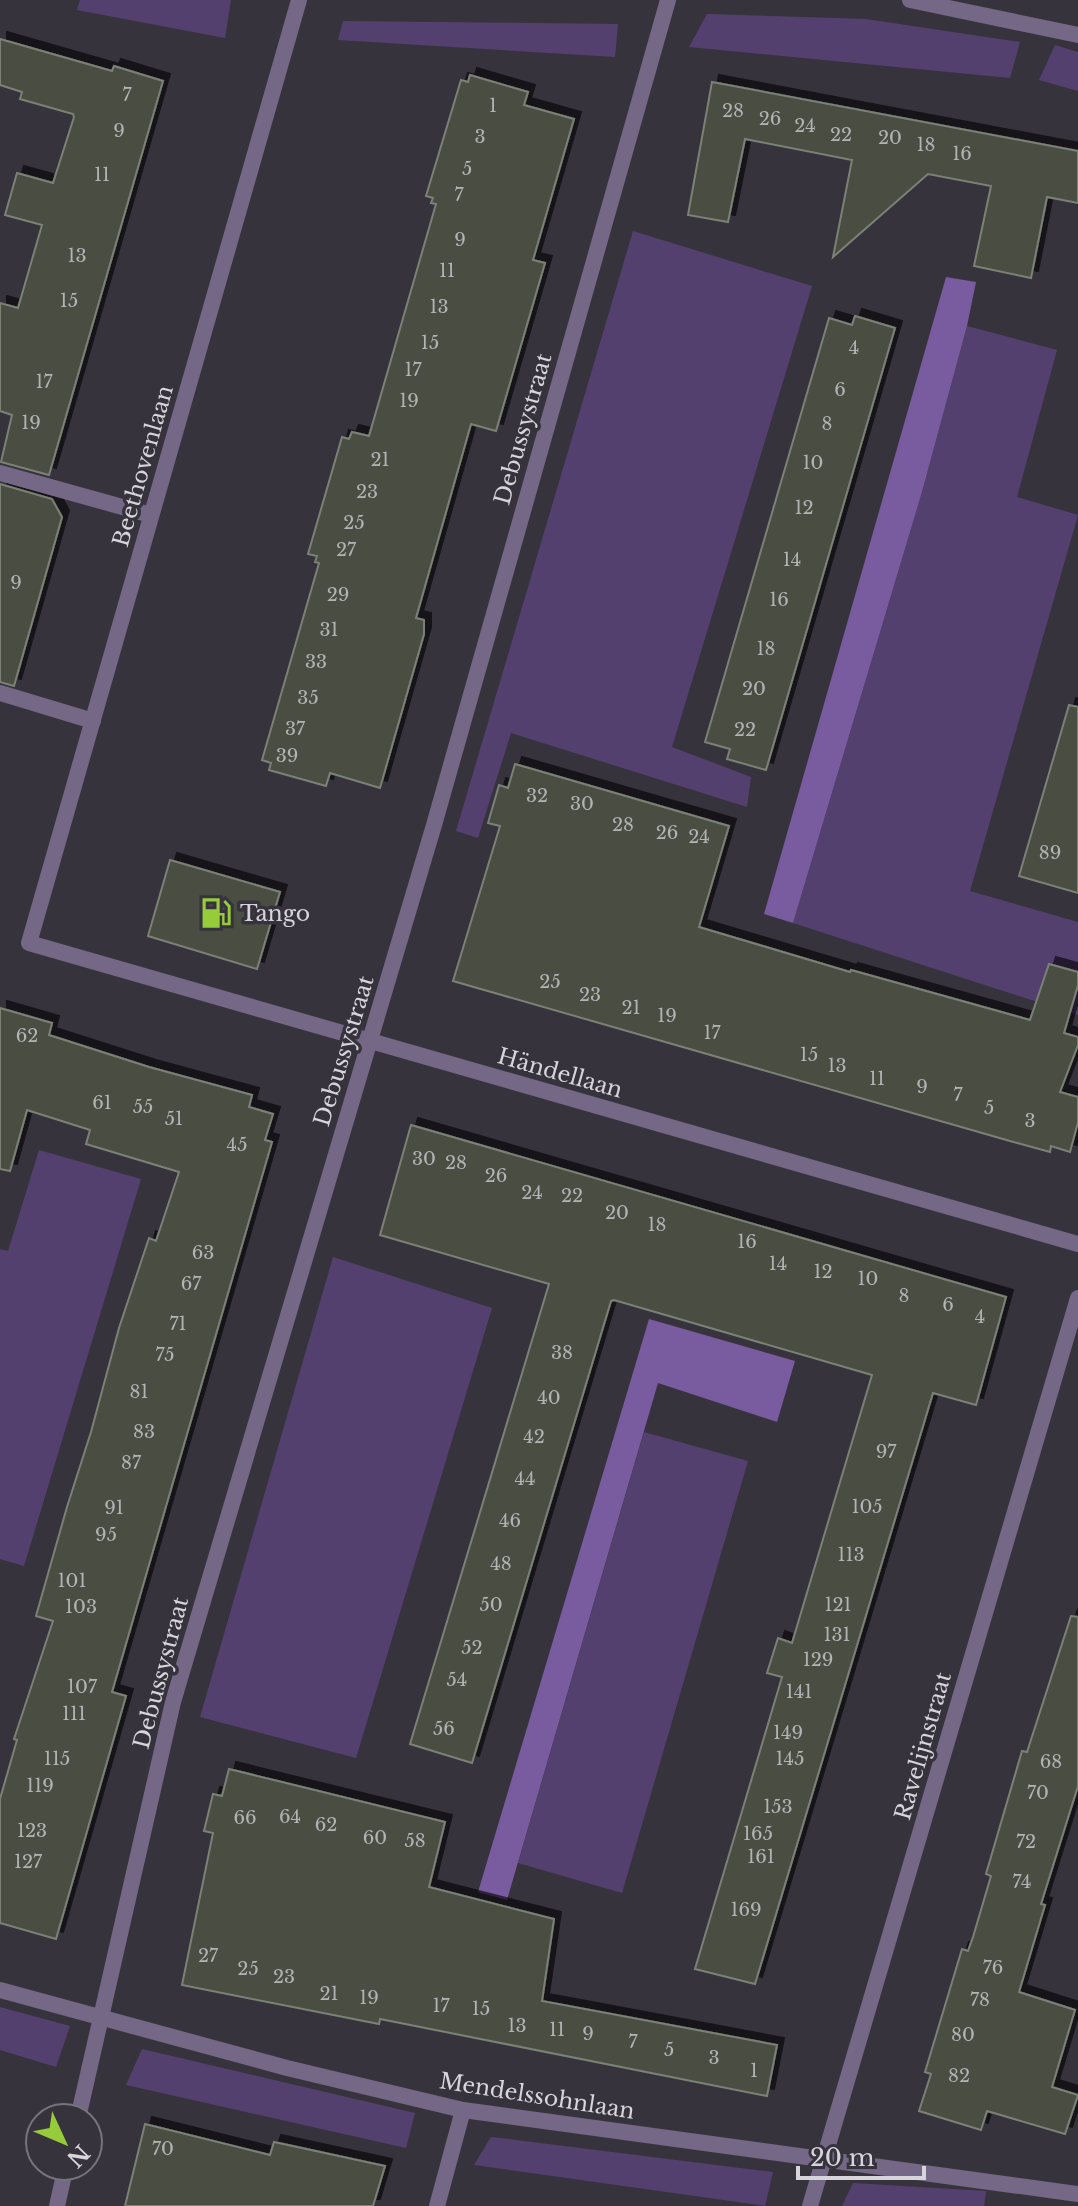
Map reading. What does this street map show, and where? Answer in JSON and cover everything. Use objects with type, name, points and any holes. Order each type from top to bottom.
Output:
[{"type":"street","name":"Beethovenlaan","points":[[29,943],[299,0]]},
{"type":"street","name":"Debussystraat","points":[[82,2102],[173,1702],[312,1227],[371,1042],[668,0]]},
{"type":"street","points":[[910,0],[1078,35]]},
{"type":"street","points":[[0,473],[151,515]]},
{"type":"street","points":[[0,693],[93,721]]},
{"type":"street","name":"Händellaan","points":[[29,943],[1078,1244]]},
{"type":"street","name":"Ravelijnstraat","points":[[810,2206],[1078,1298]]},
{"type":"street","name":"Mendelssohnlaan","points":[[0,1990],[287,2068],[463,2110],[1078,2194]]},
{"type":"street","points":[[437,2206],[463,2110]]},
{"type":"street","points":[[57,2206],[62,2182]]},
{"type":"shaded area","points":[[80,0],[231,0],[225,38],[77,10]]},
{"type":"shaded area","points":[[707,14],[866,19],[1020,42],[1010,78],[689,47]]},
{"type":"shaded area","points":[[343,21],[618,24],[615,57],[338,40]]},
{"type":"shaded area","points":[[1055,45],[1078,52],[1078,91],[1039,80]]},
{"type":"shaded area","points":[[633,231],[812,286],[672,747],[751,777],[747,807],[511,733],[478,838],[456,831]]},
{"type":"shaded area","points":[[946,277],[976,282],[967,326],[922,492],[793,923],[764,914]]},
{"type":"shaded area","points":[[967,326],[1057,350],[1017,497],[1078,515],[970,891],[1078,922],[1078,1015],[793,923],[922,492]]},
{"type":"shaded area","points":[[39,1150],[141,1179],[24,1566],[0,1559],[0,1249],[8,1251]]},
{"type":"shaded area","points":[[333,1257],[492,1308],[356,1758],[200,1717]]},
{"type":"shaded area","points":[[649,1319],[795,1361],[777,1422],[658,1383],[507,1900],[478,1892]]},
{"type":"shaded area","points":[[644,1432],[748,1461],[622,1893],[518,1863]]},
{"type":"shaded area","points":[[0,2007],[70,2026],[56,2067],[0,2050]]},
{"type":"shaded area","points":[[142,2049],[415,2113],[406,2148],[126,2085]]},
{"type":"shaded area","points":[[491,2137],[773,2172],[765,2206],[474,2165]]},
{"type":"shaded area","points":[[853,2183],[986,2191],[984,2206],[842,2206]]},
{"type":"building","points":[[0,39],[112,71],[114,66],[163,81],[49,475],[1,462],[12,415],[0,411],[0,303],[18,308],[42,225],[5,215],[17,173],[53,183],[74,117],[73,114],[20,99],[22,92],[0,85]]},
{"type":"building","points":[[470,75],[528,92],[524,105],[574,119],[533,260],[545,263],[496,431],[471,424],[416,618],[424,620],[424,634],[380,788],[330,773],[326,786],[269,770],[271,763],[262,760],[319,563],[315,562],[317,556],[308,554],[342,437],[349,439],[352,432],[369,436],[436,204],[431,203],[433,198],[426,196],[461,80],[468,82]]},
{"type":"building","points":[[712,82],[1078,151],[1078,203],[1047,197],[1031,278],[974,266],[991,186],[928,174],[833,257],[852,160],[745,139],[728,222],[688,215]]},
{"type":"building","points":[[855,316],[895,328],[766,770],[727,759],[730,749],[705,742],[829,318],[852,325]]},
{"type":"building","points":[[0,484],[52,499],[62,517],[14,686],[0,682]]},
{"type":"building","points":[[1069,705],[1078,707],[1078,893],[1019,876]]},
{"type":"building","points":[[515,764],[729,826],[699,927],[850,972],[1030,1020],[1049,964],[1078,972],[1078,985],[1064,1033],[1078,1037],[1078,1045],[1060,1092],[1078,1097],[1078,1122],[1070,1152],[1051,1146],[1050,1152],[1010,1141],[453,981],[500,826],[488,823],[499,785],[508,788]]},
{"type":"building","points":[[170,860],[280,892],[257,969],[148,936]]},
{"type":"building","points":[[0,1008],[52,1023],[49,1035],[252,1095],[249,1107],[273,1114],[265,1140],[272,1142],[112,1692],[126,1696],[56,1939],[0,1923],[0,1799],[17,1740],[14,1739],[53,1621],[36,1616],[67,1507],[119,1328],[149,1238],[156,1241],[179,1172],[86,1144],[90,1130],[27,1110],[10,1171],[0,1169]]},
{"type":"building","points":[[411,1125],[1006,1297],[976,1405],[933,1393],[755,1984],[695,1969],[782,1677],[767,1673],[778,1638],[792,1643],[872,1375],[611,1301],[472,1763],[410,1744],[549,1284],[380,1235]]},
{"type":"building","points":[[1071,1616],[1078,1617],[1078,1786],[1041,1904],[1045,1905],[1019,1992],[1075,2010],[1052,2087],[1078,2095],[1065,2134],[987,2111],[981,2130],[919,2111],[931,2074],[925,2072],[962,1949],[968,1951],[973,1937],[991,1876],[986,1874],[1022,1751],[1027,1752]]},
{"type":"building","points":[[229,1769],[445,1822],[429,1887],[554,1919],[542,2001],[777,2045],[767,2096],[380,2019],[379,2024],[182,1985],[213,1833],[204,1831],[213,1794],[222,1796]]},
{"type":"building","points":[[145,2124],[270,2155],[274,2142],[385,2166],[373,2206],[125,2206]]},
{"type":"place","name":"Tango","points":[[216,913]]}]
